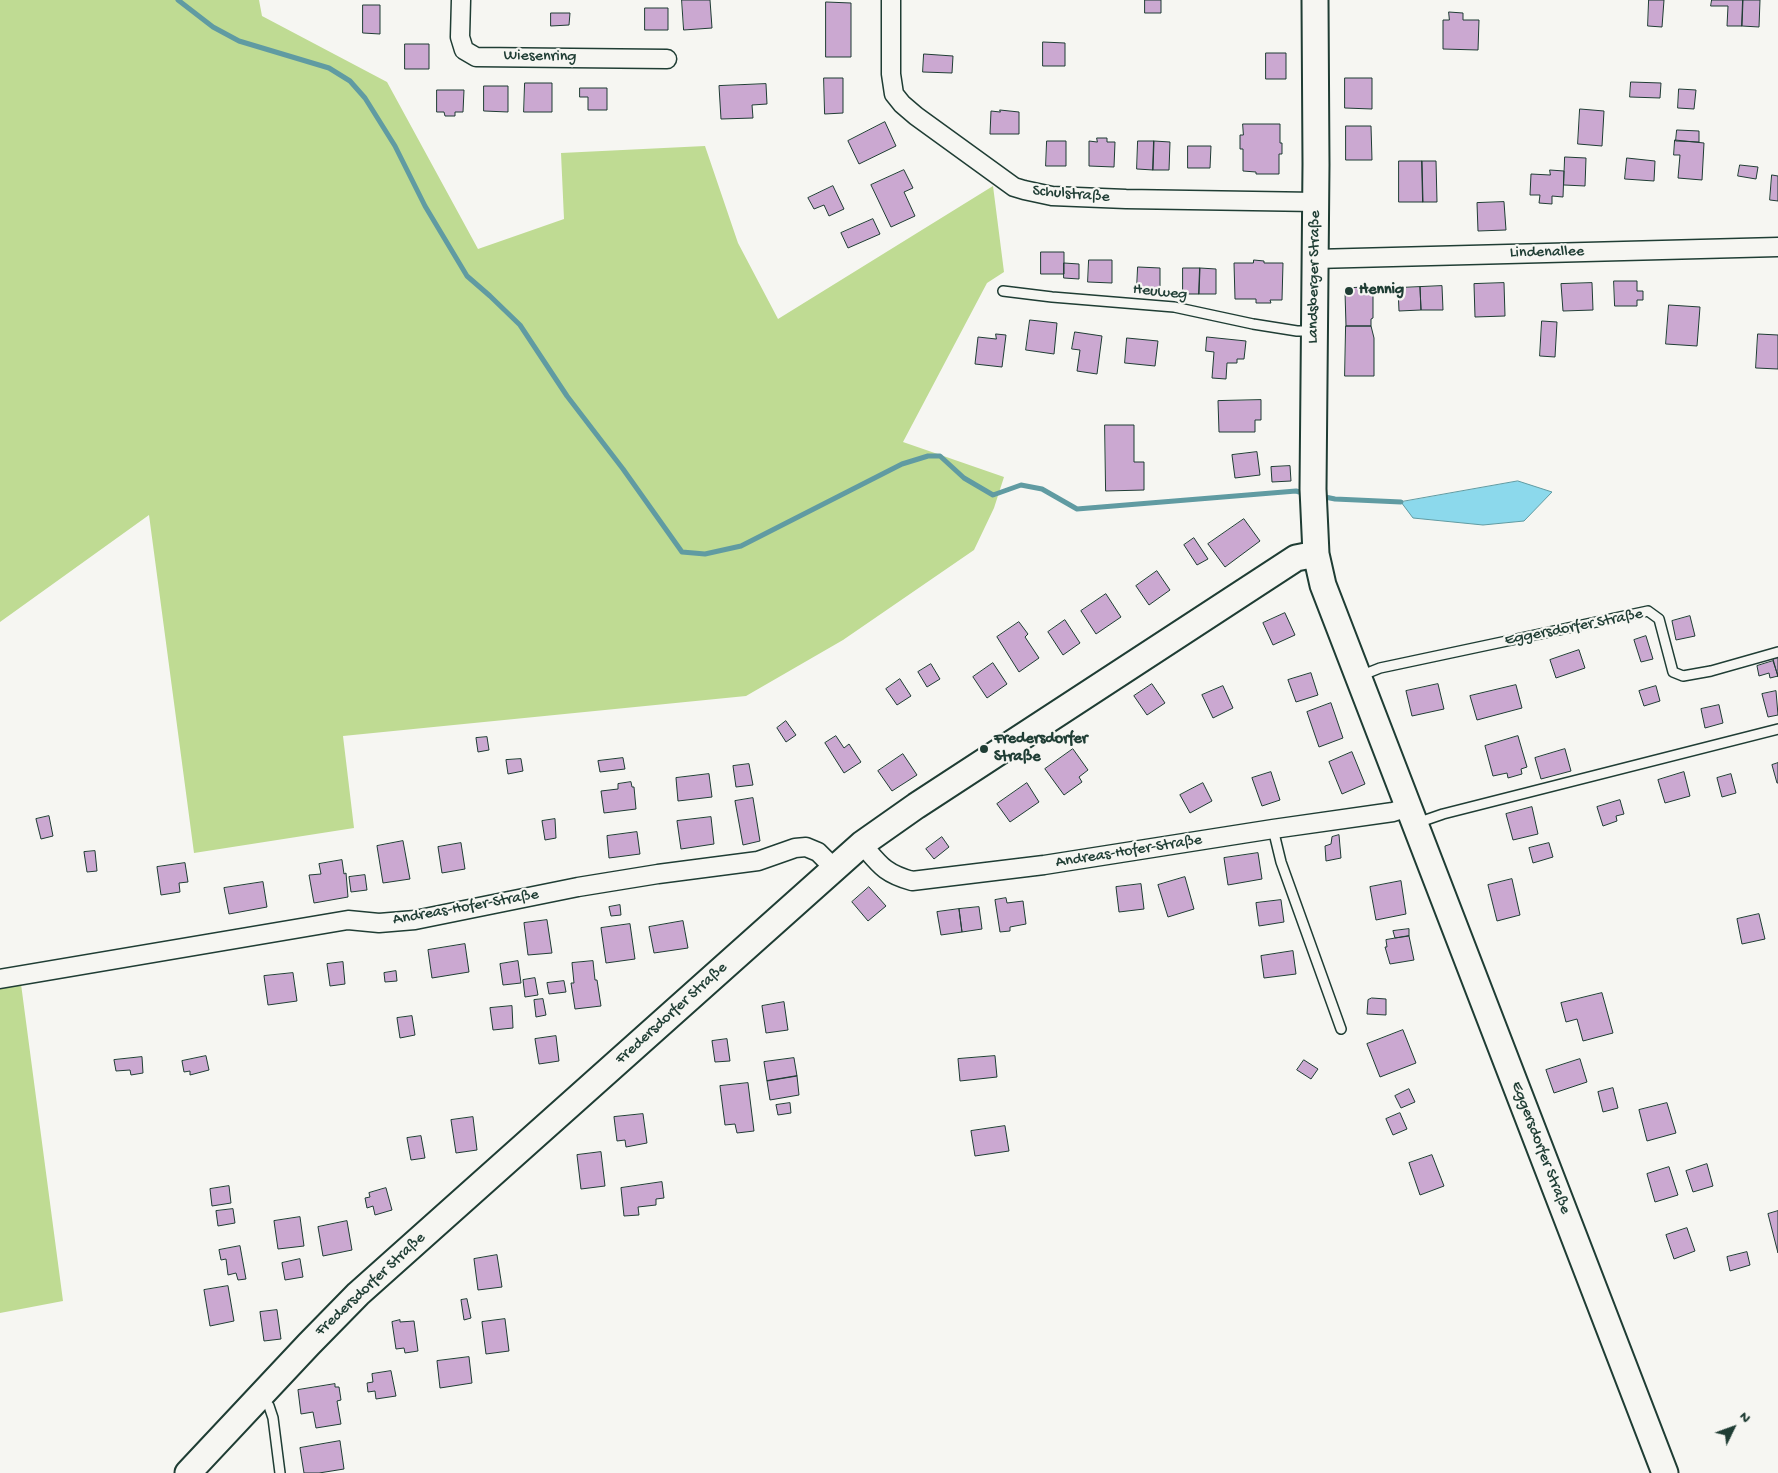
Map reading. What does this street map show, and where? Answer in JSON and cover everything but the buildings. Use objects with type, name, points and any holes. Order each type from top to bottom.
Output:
[{"type":"main road","name":"Landsberger Straße","points":[[1315,0],[1316,259],[1313,495],[1316,554]]},
{"type":"main road","name":"Eggersdorfer Straße","points":[[1316,554],[1323,585],[1665,1473]]},
{"type":"main road","name":"Fredersdorfer Straße","points":[[188,1473],[262,1393],[365,1288],[862,844],[916,806],[1296,558],[1316,554]]},
{"type":"street","name":"Wiesenring","points":[[461,0],[460,37],[464,50],[476,57],[667,59]]},
{"type":"street","name":"Schulstraße","points":[[891,0],[891,74],[894,94],[916,116],[1014,186],[1052,196],[1316,202]]},
{"type":"street","name":"Lindenallee","points":[[1316,259],[1778,247]]},
{"type":"street","name":"Andreas-Hofer-Straße","points":[[862,844],[886,871],[912,881],[1044,865],[1393,812],[1411,815]]},
{"type":"street","name":"Andreas-Hofer-Straße","points":[[0,979],[348,920],[379,924],[414,920],[578,887],[758,861],[796,848],[806,847],[818,852],[835,869]]},
{"type":"lane","name":"Heuweg","points":[[1003,291],[1174,307],[1253,324],[1298,331],[1314,331]]},
{"type":"lane","name":"Eggersdorfer Straße","points":[[1358,677],[1380,668],[1648,611],[1660,619],[1673,672],[1683,676],[1710,671],[1778,652]]},
{"type":"lane","points":[[1411,815],[1461,810],[1778,729]]},
{"type":"lane","points":[[1273,829],[1281,862],[1341,1029]]},
{"type":"lane","points":[[262,1393],[273,1418],[280,1473]]},
{"type":"green space","points":[[0,0],[259,0],[262,16],[387,82],[478,249],[564,219],[561,153],[705,146],[738,243],[778,319],[993,186],[1004,272],[987,283],[903,442],[1004,477],[994,508],[974,550],[843,640],[746,696],[343,736],[354,828],[194,853],[149,515],[0,622]]},
{"type":"green space","points":[[21,984],[63,1301],[0,1313],[0,988]]},
{"type":"water","points":[[1518,481],[1552,492],[1524,521],[1483,525],[1413,518],[1401,502]]},
{"type":"waterway","points":[[178,0],[213,27],[239,41],[329,68],[350,81],[365,98],[395,146],[425,206],[467,276],[520,325],[567,396],[623,469],[682,552],[705,554],[741,546],[902,464],[928,456],[940,456],[964,478],[993,495],[1021,485],[1042,489],[1077,509],[1296,491],[1306,494]]},
{"type":"waterway","points":[[1320,496],[1335,499],[1401,502]]},
{"type":"place","name":"Hennig","points":[[1349,291]]},
{"type":"place","name":"Fredersdorfer Straße","points":[[984,749]]}]
